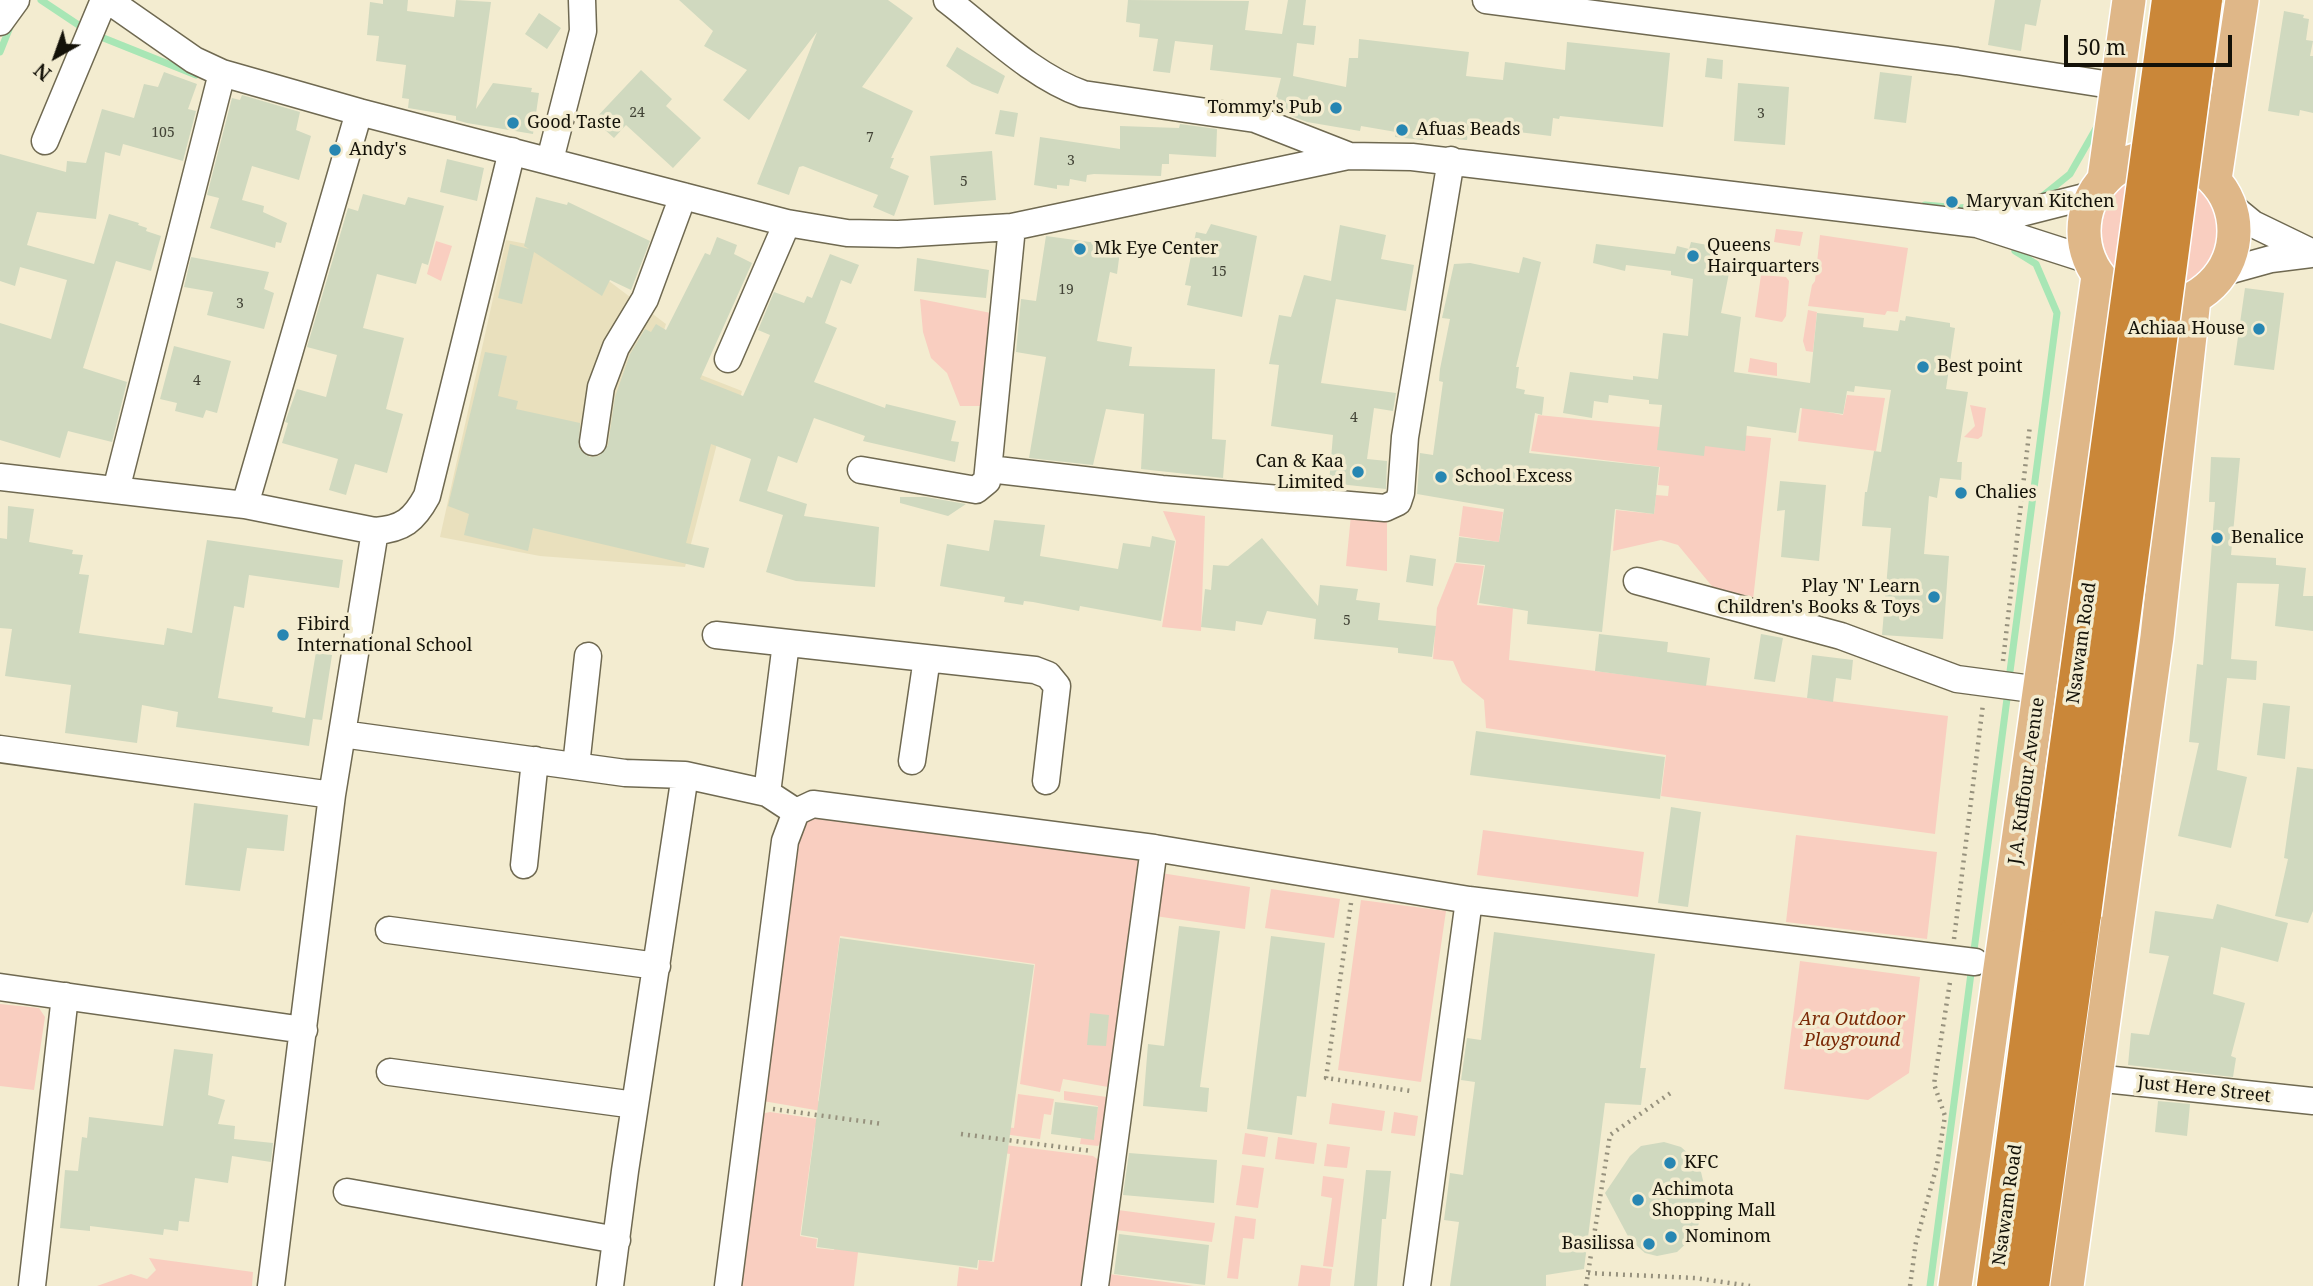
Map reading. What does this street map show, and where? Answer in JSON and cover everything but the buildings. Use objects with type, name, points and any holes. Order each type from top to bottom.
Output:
[{"type":"highway","name":"Nsawam Road","points":[[2030,1286],[2064,913],[2171,0]]},
{"type":"highway","name":"Nsawam Road","points":[[1996,1286],[2064,913],[2203,0]]},
{"type":"main road","points":[[2129,0],[2117,86],[2098,187],[2083,233],[2094,268],[2126,299],[2160,307],[2194,299],[2211,288],[2224,272],[2235,240],[2223,193],[2242,0]]},
{"type":"main road","points":[[2098,187],[2139,158],[2180,158],[2223,193]]},
{"type":"main road","name":"J.A. Kuffour Avenue","points":[[1955,1286],[2040,690],[2094,268]]},
{"type":"main road","points":[[2067,1286],[2157,637],[2194,299]]},
{"type":"street","points":[[0,22],[16,0]]},
{"type":"street","points":[[45,141],[106,0],[194,60],[222,73],[359,112],[787,223],[847,233],[898,234],[1012,227],[1348,156],[1451,160],[1578,178],[1976,224],[2094,268]]},
{"type":"street","points":[[550,160],[583,31],[582,0]]},
{"type":"street","points":[[947,0],[1043,74],[1083,94],[1255,119],[1348,156]]},
{"type":"street","points":[[1486,0],[1957,61],[2117,86]]},
{"type":"street","points":[[116,490],[222,73]]},
{"type":"street","points":[[245,505],[359,112]]},
{"type":"street","points":[[0,477],[245,505],[375,531],[394,530],[410,522],[427,496],[512,151]]},
{"type":"street","points":[[989,469],[1257,497],[1385,508],[1394,505],[1401,493],[1405,437],[1451,160]]},
{"type":"street","points":[[1976,224],[2098,187]]},
{"type":"street","points":[[2223,193],[2253,224],[2313,253]]},
{"type":"street","points":[[593,442],[601,387],[615,346],[645,299],[683,196]]},
{"type":"street","points":[[728,359],[787,223]]},
{"type":"street","points":[[861,470],[976,490],[987,481],[1012,227]]},
{"type":"street","points":[[2224,272],[2271,259],[2313,253]]},
{"type":"street","points":[[271,1286],[332,795],[375,531]]},
{"type":"street","points":[[1637,581],[1841,636],[1957,679],[2040,690]]},
{"type":"street","points":[[716,635],[1035,670],[1048,676],[1057,686],[1046,781]]},
{"type":"street","points":[[767,793],[786,643]]},
{"type":"street","points":[[576,766],[587,656]]},
{"type":"street","points":[[912,761],[928,658]]},
{"type":"street","points":[[342,734],[625,774],[685,775],[767,793],[796,812]]},
{"type":"street","points":[[0,749],[332,795]]},
{"type":"street","points":[[524,864],[535,760]]},
{"type":"street","points":[[610,1286],[685,775]]},
{"type":"street","points":[[729,1286],[785,841],[796,812],[813,804],[1154,848],[1469,900],[1964,961]]},
{"type":"street","points":[[1095,1286],[1154,848]]},
{"type":"street","points":[[1417,1286],[1469,900]]},
{"type":"street","points":[[389,930],[657,966]]},
{"type":"street","points":[[0,987],[304,1030]]},
{"type":"street","points":[[32,1286],[65,996]]},
{"type":"street","points":[[390,1072],[635,1105]]},
{"type":"street","name":"Just Here Street","points":[[2095,1078],[2313,1101]]},
{"type":"street","points":[[347,1192],[617,1240]]},
{"type":"path","points":[[1910,1286],[1916,1242],[1937,1165],[1945,1115],[1934,1084],[1964,961],[1985,684],[2002,669],[2030,425]]},
{"type":"path","points":[[1354,881],[1326,1078],[1411,1091]]},
{"type":"path","points":[[1586,1286],[1610,1135],[1672,1091]]},
{"type":"path","points":[[752,1105],[883,1124]]},
{"type":"path","points":[[961,1133],[1113,1153]]},
{"type":"path","points":[[1588,1273],[1695,1278],[1750,1286]]},
{"type":"shaded area","points":[[506,240],[527,244],[589,266],[666,324],[655,357],[742,391],[729,437],[718,440],[685,567],[540,556],[440,537]]},
{"type":"green space","points":[[2160,173],[2182,177],[2201,190],[2214,209],[2218,231],[2214,253],[2201,272],[2182,285],[2160,289],[2138,285],[2119,272],[2106,253],[2102,231],[2106,209],[2119,190],[2138,177]]},
{"type":"green space","points":[[1776,229],[1803,232],[1800,246],[1774,242]]},
{"type":"green space","points":[[1820,235],[1908,248],[1898,312],[1887,311],[1885,315],[1808,306],[1815,281]]},
{"type":"green space","points":[[436,241],[452,246],[441,281],[427,274]]},
{"type":"green space","points":[[1761,275],[1786,277],[1789,281],[1786,316],[1782,322],[1755,317]]},
{"type":"green space","points":[[920,299],[991,313],[980,406],[960,406],[947,373],[931,358],[923,332]]},
{"type":"green space","points":[[1808,310],[1817,312],[1813,352],[1806,351],[1803,341]]},
{"type":"green space","points":[[1750,358],[1777,363],[1777,376],[1748,372]]},
{"type":"green space","points":[[1804,392],[1831,396],[1828,412],[1843,415],[1847,395],[1885,398],[1876,451],[1798,441]]},
{"type":"green space","points":[[1970,405],[1986,408],[1982,436],[1978,439],[1964,437],[1975,426]]},
{"type":"green space","points":[[1538,415],[1771,438],[1752,609],[1716,591],[1678,545],[1661,540],[1613,551],[1616,510],[1654,514],[1656,495],[1668,496],[1669,486],[1658,485],[1660,467],[1531,451]]},
{"type":"green space","points":[[1463,506],[1503,512],[1499,542],[1459,536]]},
{"type":"green space","points":[[1163,511],[1205,516],[1201,631],[1162,627],[1176,541]]},
{"type":"green space","points":[[1351,515],[1387,517],[1387,571],[1346,566]]},
{"type":"green space","points":[[1455,563],[1484,566],[1477,605],[1513,608],[1509,660],[1948,716],[1935,834],[1661,796],[1666,755],[1486,728],[1484,700],[1462,682],[1453,661],[1433,659],[1437,608]]},
{"type":"green space","points":[[815,814],[1139,854],[1108,1087],[1063,1079],[1060,1092],[1020,1084],[1035,964],[840,936],[818,1101],[888,1110],[885,1122],[763,1101],[798,828]]},
{"type":"green space","points":[[1483,830],[1644,852],[1638,897],[1477,875]]},
{"type":"green space","points":[[1796,835],[1937,852],[1927,939],[1786,922]]},
{"type":"green space","points":[[1161,873],[1250,887],[1245,929],[1155,916]]},
{"type":"green space","points":[[1271,889],[1340,899],[1334,938],[1265,928]]},
{"type":"green space","points":[[1361,900],[1446,911],[1421,1082],[1338,1070]]},
{"type":"green space","name":"Ara Outdoor Playground","points":[[1800,961],[1920,977],[1909,1073],[1868,1100],[1784,1089]]},
{"type":"green space","points":[[0,1004],[39,1008],[45,1017],[34,1090],[0,1086]]},
{"type":"green space","points":[[1064,1091],[1107,1097],[1101,1142],[1098,1146],[1080,1144],[1081,1138],[1094,1139],[1098,1106],[1064,1100]]},
{"type":"green space","points":[[1018,1094],[1054,1099],[1051,1115],[1044,1114],[1040,1139],[959,1128],[959,1121],[1014,1128]]},
{"type":"green space","points":[[1332,1103],[1385,1111],[1382,1131],[1329,1124]]},
{"type":"green space","points":[[770,1112],[886,1129],[885,1137],[815,1127],[800,1236],[817,1239],[816,1248],[834,1250],[836,1241],[859,1244],[854,1286],[737,1286],[761,1114]]},
{"type":"green space","points":[[1394,1112],[1418,1116],[1415,1136],[1391,1133]]},
{"type":"green space","points":[[1245,1133],[1268,1137],[1265,1157],[1242,1154]]},
{"type":"green space","points":[[1278,1137],[1317,1143],[1314,1164],[1275,1159]]},
{"type":"green space","points":[[957,1139],[1093,1156],[1100,1161],[1084,1286],[957,1286],[959,1267],[978,1270],[979,1260],[994,1262],[1010,1154],[956,1146]]},
{"type":"green space","points":[[1327,1144],[1350,1147],[1347,1168],[1324,1166]]},
{"type":"green space","points":[[1242,1165],[1264,1168],[1258,1208],[1236,1205]]},
{"type":"green space","points":[[1323,1176],[1344,1179],[1333,1267],[1323,1266],[1332,1198],[1321,1196]]},
{"type":"green space","points":[[1118,1210],[1215,1223],[1212,1242],[1116,1230]]},
{"type":"green space","points":[[1235,1216],[1256,1219],[1254,1239],[1243,1238],[1238,1279],[1227,1278]]},
{"type":"green space","points":[[149,1258],[253,1272],[252,1286],[97,1286],[131,1274],[147,1279],[156,1270]]},
{"type":"green space","points":[[1301,1265],[1332,1269],[1330,1286],[1298,1286]]},
{"type":"green space","points":[[1109,1274],[1194,1286],[1108,1286]]},
{"type":"waterway","points":[[41,0],[86,30]]},
{"type":"waterway","points":[[0,52],[10,27]]},
{"type":"waterway","points":[[96,35],[196,75]]},
{"type":"waterway","points":[[2039,199],[2070,174],[2098,125]]},
{"type":"waterway","points":[[1925,205],[1959,208],[2011,203]]},
{"type":"waterway","points":[[2009,679],[2057,313],[2036,264],[2015,251]]},
{"type":"waterway","points":[[1930,1286],[2008,691]]},
{"type":"place","name":"Tommy's Pub","points":[[1336,108]]},
{"type":"place","name":"Good Taste","points":[[513,123]]},
{"type":"place","name":"Afuas Beads","points":[[1402,130]]},
{"type":"place","name":"Andy's","points":[[335,150]]},
{"type":"place","name":"Maryvan Kitchen","points":[[1952,202]]},
{"type":"place","name":"Mk Eye Center","points":[[1080,249]]},
{"type":"place","name":"Queens Hairquarters","points":[[1693,256]]},
{"type":"place","name":"Achiaa House","points":[[2259,329]]},
{"type":"place","name":"Best point","points":[[1923,367]]},
{"type":"place","name":"Can & Kaa Limited","points":[[1358,472]]},
{"type":"place","name":"School Excess","points":[[1441,477]]},
{"type":"place","name":"Chalies","points":[[1961,493]]},
{"type":"place","name":"Benalice","points":[[2217,538]]},
{"type":"place","name":"Play 'N' Learn Children's Books & Toys","points":[[1934,597]]},
{"type":"place","name":"Fibird International School","points":[[283,635]]},
{"type":"place","name":"KFC","points":[[1670,1163]]},
{"type":"place","name":"Achimota Shopping Mall","points":[[1638,1200]]},
{"type":"place","name":"Nominom","points":[[1671,1237]]},
{"type":"place","name":"Basilissa","points":[[1649,1244]]}]
